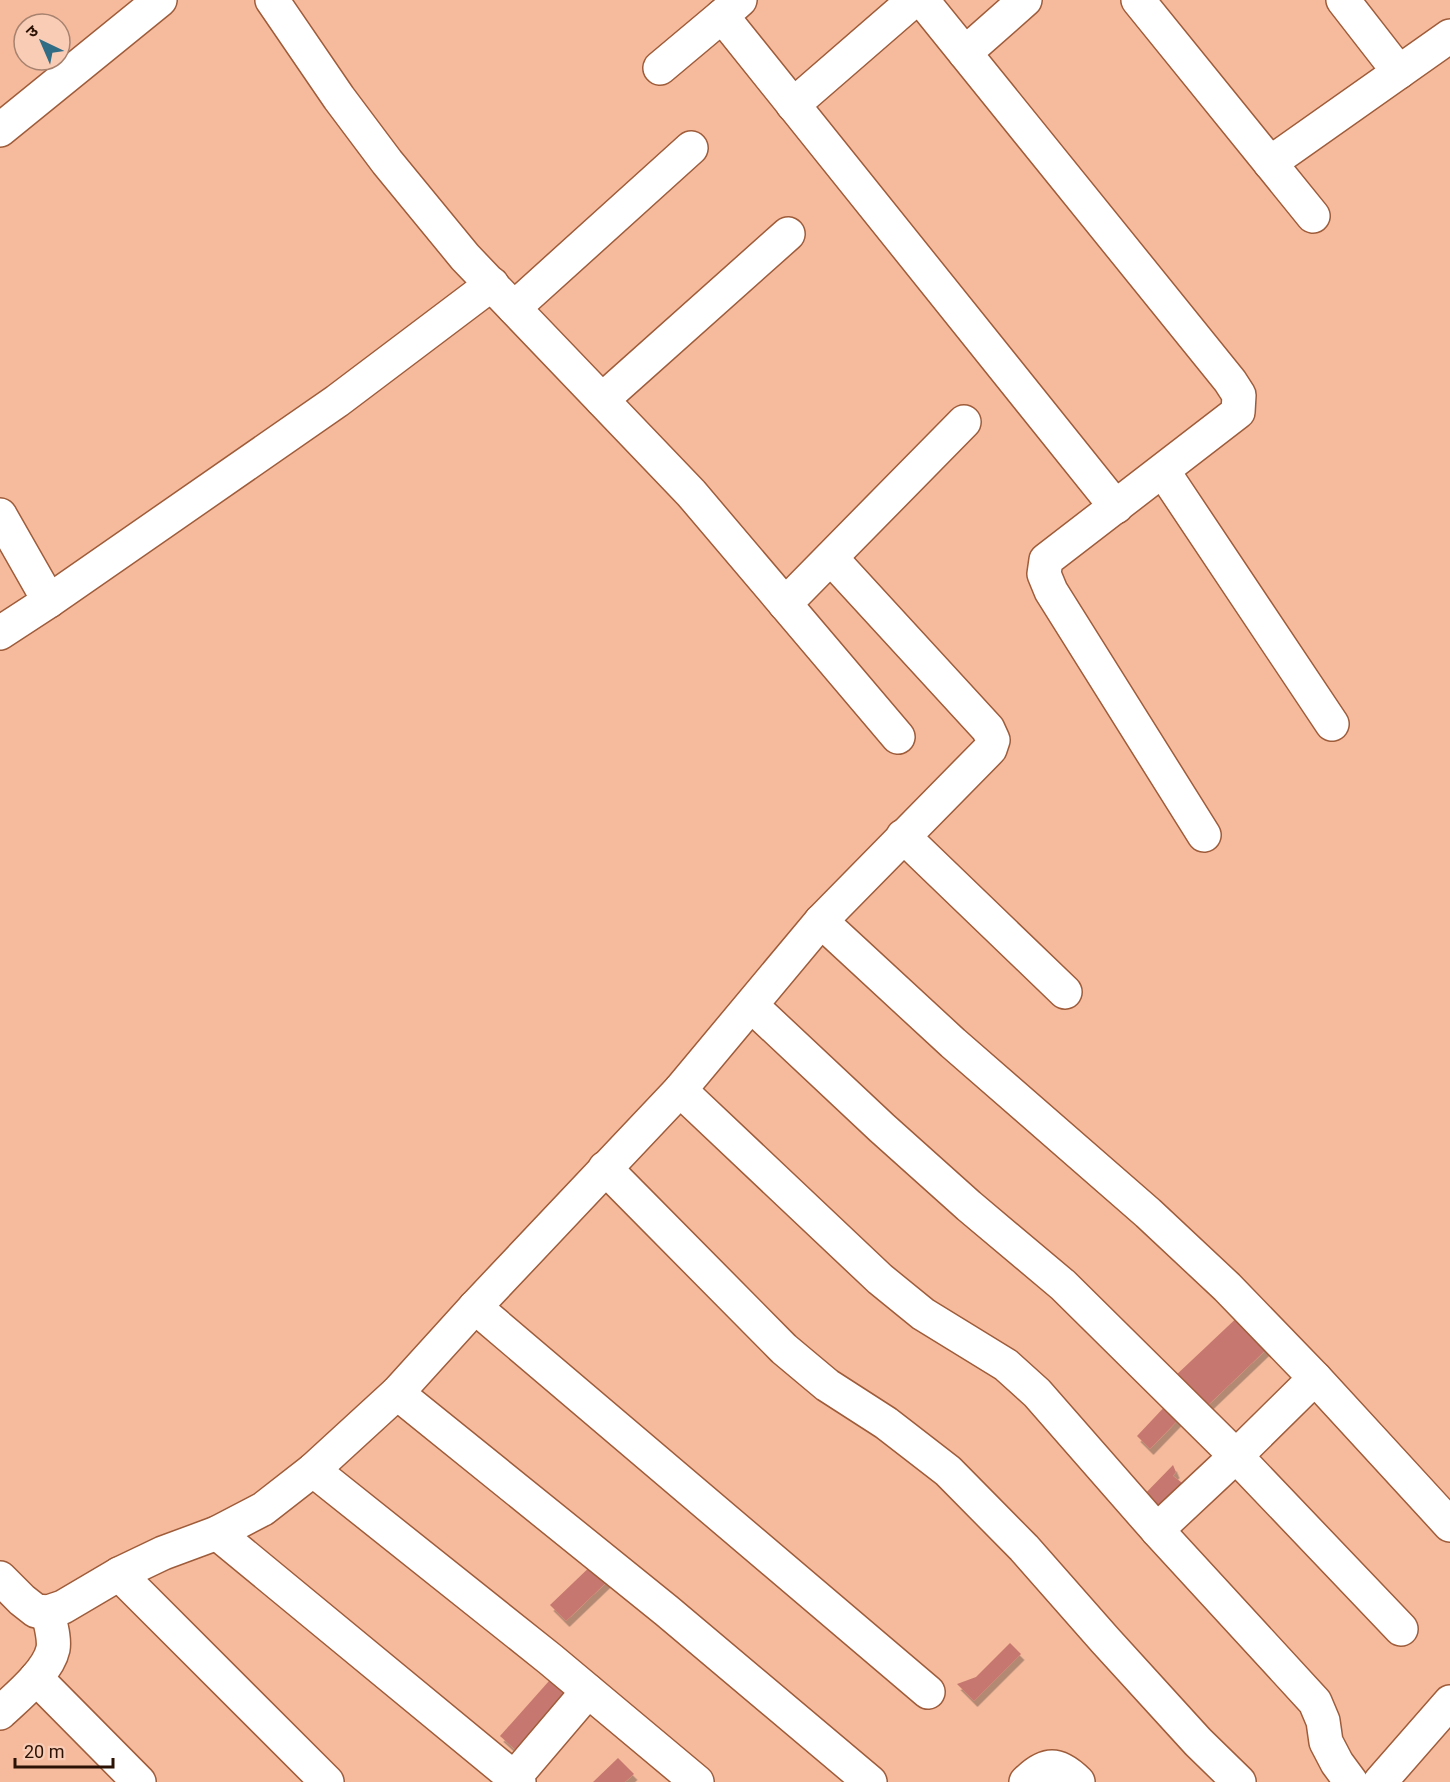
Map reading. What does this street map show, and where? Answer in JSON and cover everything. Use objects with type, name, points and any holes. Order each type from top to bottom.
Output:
[{"type":"street","points":[[0,130],[160,0]]},
{"type":"street","points":[[272,0],[332,88],[387,162],[465,257],[691,493],[898,737]]},
{"type":"street","points":[[793,105],[914,0]]},
{"type":"street","points":[[922,0],[1239,395],[1238,412],[1047,560],[1044,574],[1051,591],[1204,835]]},
{"type":"street","points":[[965,53],[1025,0]]},
{"type":"street","points":[[1138,0],[1314,216]]},
{"type":"street","points":[[1343,0],[1399,72]]},
{"type":"street","points":[[660,68],[731,8],[793,105],[1116,507]]},
{"type":"street","points":[[1270,163],[1450,36]]},
{"type":"street","points":[[514,308],[691,148]]},
{"type":"street","points":[[602,400],[788,234]]},
{"type":"street","points":[[0,633],[337,401],[492,284]]},
{"type":"street","points":[[785,604],[964,422]]},
{"type":"street","points":[[1163,471],[1332,724]]},
{"type":"street","points":[[0,515],[49,601]]},
{"type":"street","points":[[0,1578],[36,1611],[48,1612],[63,1607],[119,1574],[163,1553],[217,1533],[263,1509],[313,1470],[397,1393],[605,1168],[681,1090],[821,921],[990,748],[993,740],[983,723],[831,558]]},
{"type":"street","points":[[903,836],[1065,992]]},
{"type":"street","points":[[821,921],[953,1043],[1148,1213],[1227,1287],[1315,1378],[1450,1525]]},
{"type":"street","points":[[752,1006],[882,1128],[969,1206],[1063,1285],[1236,1456],[1401,1629]]},
{"type":"street","points":[[681,1090],[880,1279],[923,1314],[1006,1365],[1037,1393],[1157,1530],[1315,1702],[1323,1721],[1326,1742],[1337,1763],[1351,1782]]},
{"type":"street","points":[[605,1168],[784,1349],[827,1384],[886,1423],[948,1471],[1024,1548],[1198,1742],[1239,1782]]},
{"type":"street","points":[[475,1307],[928,1692]]},
{"type":"street","points":[[1157,1530],[1315,1378]]},
{"type":"street","points":[[397,1393],[639,1588],[870,1782]]},
{"type":"street","points":[[313,1470],[698,1782]]},
{"type":"street","points":[[217,1533],[517,1780],[588,1691]]},
{"type":"street","points":[[119,1574],[327,1782]]},
{"type":"street","points":[[0,1713],[44,1668],[53,1649],[48,1612]]},
{"type":"street","points":[[36,1678],[139,1782]]},
{"type":"street","points":[[1394,1777],[1450,1702]]},
{"type":"street","points":[[1026,1782],[1036,1772],[1050,1766],[1066,1770],[1078,1782]]},
{"type":"building","points":[[1243,1312],[1273,1343],[1204,1409],[1174,1377]]},
{"type":"building","points":[[1169,1402],[1178,1420],[1150,1449],[1137,1436]]},
{"type":"building","points":[[1173,1465],[1176,1472],[1173,1476],[1185,1485],[1157,1520],[1138,1501]]},
{"type":"building","points":[[597,1560],[613,1576],[566,1621],[550,1605]]},
{"type":"building","points":[[1010,1643],[1021,1654],[974,1701],[957,1684],[976,1677]]},
{"type":"building","points":[[557,1672],[576,1688],[519,1753],[500,1736]]},
{"type":"building","points":[[618,1758],[634,1774],[625,1782],[593,1782]]}]
